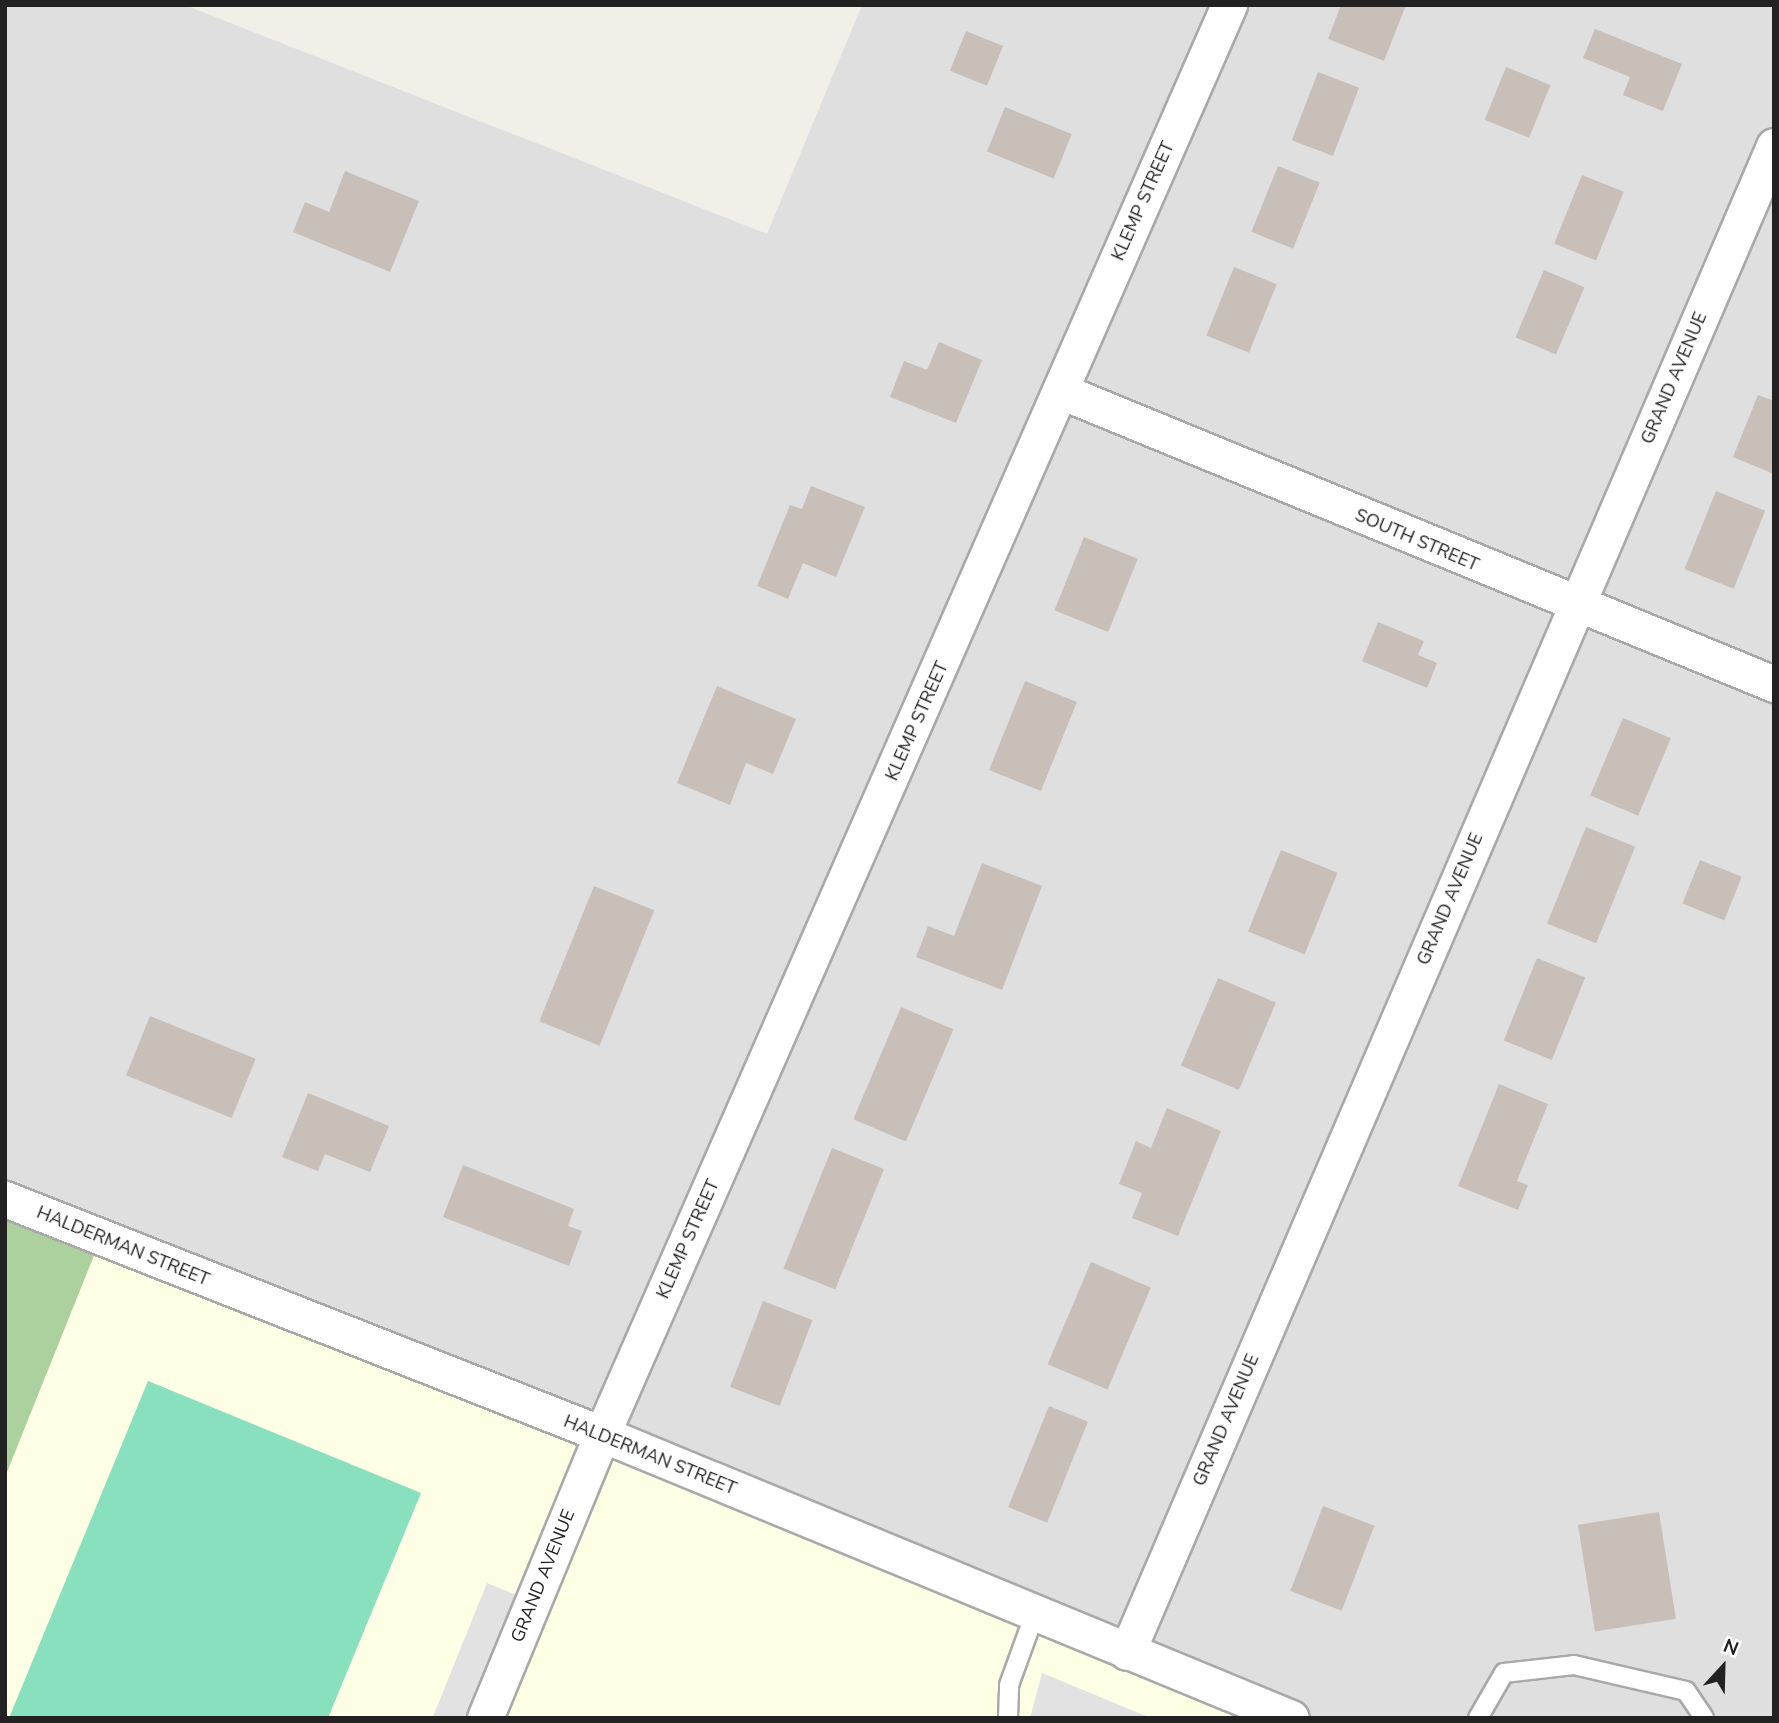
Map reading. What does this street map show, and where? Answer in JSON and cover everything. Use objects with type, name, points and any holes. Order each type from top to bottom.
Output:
[{"type":"street","name":"KLEMP STREET","points":[[601,1434],[1063,391],[1229,5]]},
{"type":"street","name":"GRAND AVENUE","points":[[1127,1652],[1774,146]]},
{"type":"street","name":"SOUTH STREET","points":[[1063,391],[1576,606],[1774,684]]},
{"type":"street","name":"HALDERMAN STREET","points":[[5,1199],[601,1434],[1291,1718]]},
{"type":"street","name":"GRAND AVENUE","points":[[485,1718],[601,1434]]},
{"type":"lane","points":[[1008,1718],[1009,1685],[1035,1613]]},
{"type":"lane","points":[[1478,1718],[1504,1673],[1574,1665],[1686,1691],[1704,1718]]},
{"type":"shaded area","points":[[5,5],[185,5],[767,234],[862,5],[1774,5],[1774,1718],[1291,1718],[5,1199]]},
{"type":"shaded area","points":[[101,1238],[1291,1718],[5,1718],[5,1477]]},
{"type":"shaded area","points":[[487,1583],[516,1595],[466,1718],[432,1718]]},
{"type":"shaded area","points":[[1042,1673],[1151,1718],[1030,1718]]},
{"type":"green space","points":[[5,1199],[101,1238],[5,1477]]},
{"type":"green space","points":[[148,1381],[421,1493],[328,1718],[9,1718]]},
{"type":"building","points":[[1341,5],[1406,5],[1384,61],[1328,39]]},
{"type":"building","points":[[1595,29],[1682,64],[1663,111],[1623,95],[1630,77],[1583,58]]},
{"type":"building","points":[[966,31],[1003,46],[987,86],[950,71]]},
{"type":"building","points":[[1506,67],[1551,85],[1529,138],[1485,120]]},
{"type":"building","points":[[1318,72],[1359,88],[1333,156],[1292,140]]},
{"type":"building","points":[[1005,107],[1072,134],[1054,178],[987,152]]},
{"type":"building","points":[[1278,166],[1320,183],[1293,249],[1251,232]]},
{"type":"building","points":[[345,171],[419,201],[390,272],[293,232],[305,202],[329,212]]},
{"type":"building","points":[[1582,175],[1624,192],[1596,260],[1554,244]]},
{"type":"building","points":[[1234,267],[1277,284],[1249,353],[1206,336]]},
{"type":"building","points":[[1544,270],[1585,287],[1556,354],[1515,337]]},
{"type":"building","points":[[939,342],[982,360],[956,423],[890,397],[904,361],[927,370]]},
{"type":"building","points":[[1758,395],[1774,401],[1774,474],[1733,457]]},
{"type":"building","points":[[811,486],[865,507],[836,577],[803,563],[788,599],[757,586],[790,505],[802,509]]},
{"type":"building","points":[[1716,491],[1765,511],[1734,589],[1685,569]]},
{"type":"building","points":[[1084,537],[1138,559],[1108,632],[1054,610]]},
{"type":"building","points":[[1378,622],[1424,641],[1418,655],[1437,663],[1427,688],[1362,661]]},
{"type":"building","points":[[1025,681],[1077,702],[1041,791],[989,770]]},
{"type":"building","points":[[717,686],[796,719],[773,774],[746,763],[730,805],[677,783]]},
{"type":"building","points":[[1623,718],[1671,738],[1638,816],[1590,795]]},
{"type":"building","points":[[1586,827],[1635,847],[1596,943],[1547,923]]},
{"type":"building","points":[[1281,850],[1338,873],[1305,954],[1248,932]]},
{"type":"building","points":[[1700,860],[1742,877],[1724,920],[1682,904]]},
{"type":"building","points":[[982,863],[1042,886],[1002,990],[916,957],[928,926],[954,936]]},
{"type":"building","points":[[594,886],[654,910],[600,1046],[539,1021]]},
{"type":"building","points":[[1537,958],[1585,977],[1552,1060],[1504,1041]]},
{"type":"building","points":[[1218,978],[1276,1003],[1239,1090],[1181,1065]]},
{"type":"building","points":[[901,1007],[953,1029],[906,1142],[853,1119]]},
{"type":"building","points":[[150,1016],[256,1059],[232,1118],[126,1075]]},
{"type":"building","points":[[1499,1084],[1548,1104],[1517,1181],[1528,1185],[1518,1210],[1458,1186]]},
{"type":"building","points":[[308,1093],[389,1126],[370,1172],[325,1154],[318,1171],[282,1157]]},
{"type":"building","points":[[1167,1108],[1221,1131],[1178,1236],[1132,1218],[1142,1193],[1119,1184],[1136,1141],[1151,1148]]},
{"type":"building","points":[[832,1148],[884,1169],[835,1290],[783,1269]]},
{"type":"building","points":[[463,1165],[574,1209],[568,1226],[582,1231],[569,1266],[443,1217]]},
{"type":"building","points":[[1091,1262],[1151,1287],[1107,1390],[1048,1364]]},
{"type":"building","points":[[763,1301],[812,1320],[780,1406],[730,1387]]},
{"type":"building","points":[[1049,1406],[1088,1422],[1047,1523],[1008,1507]]},
{"type":"building","points":[[1323,1506],[1374,1526],[1342,1611],[1290,1591]]},
{"type":"building","points":[[1659,1512],[1676,1619],[1595,1631],[1578,1525]]}]
